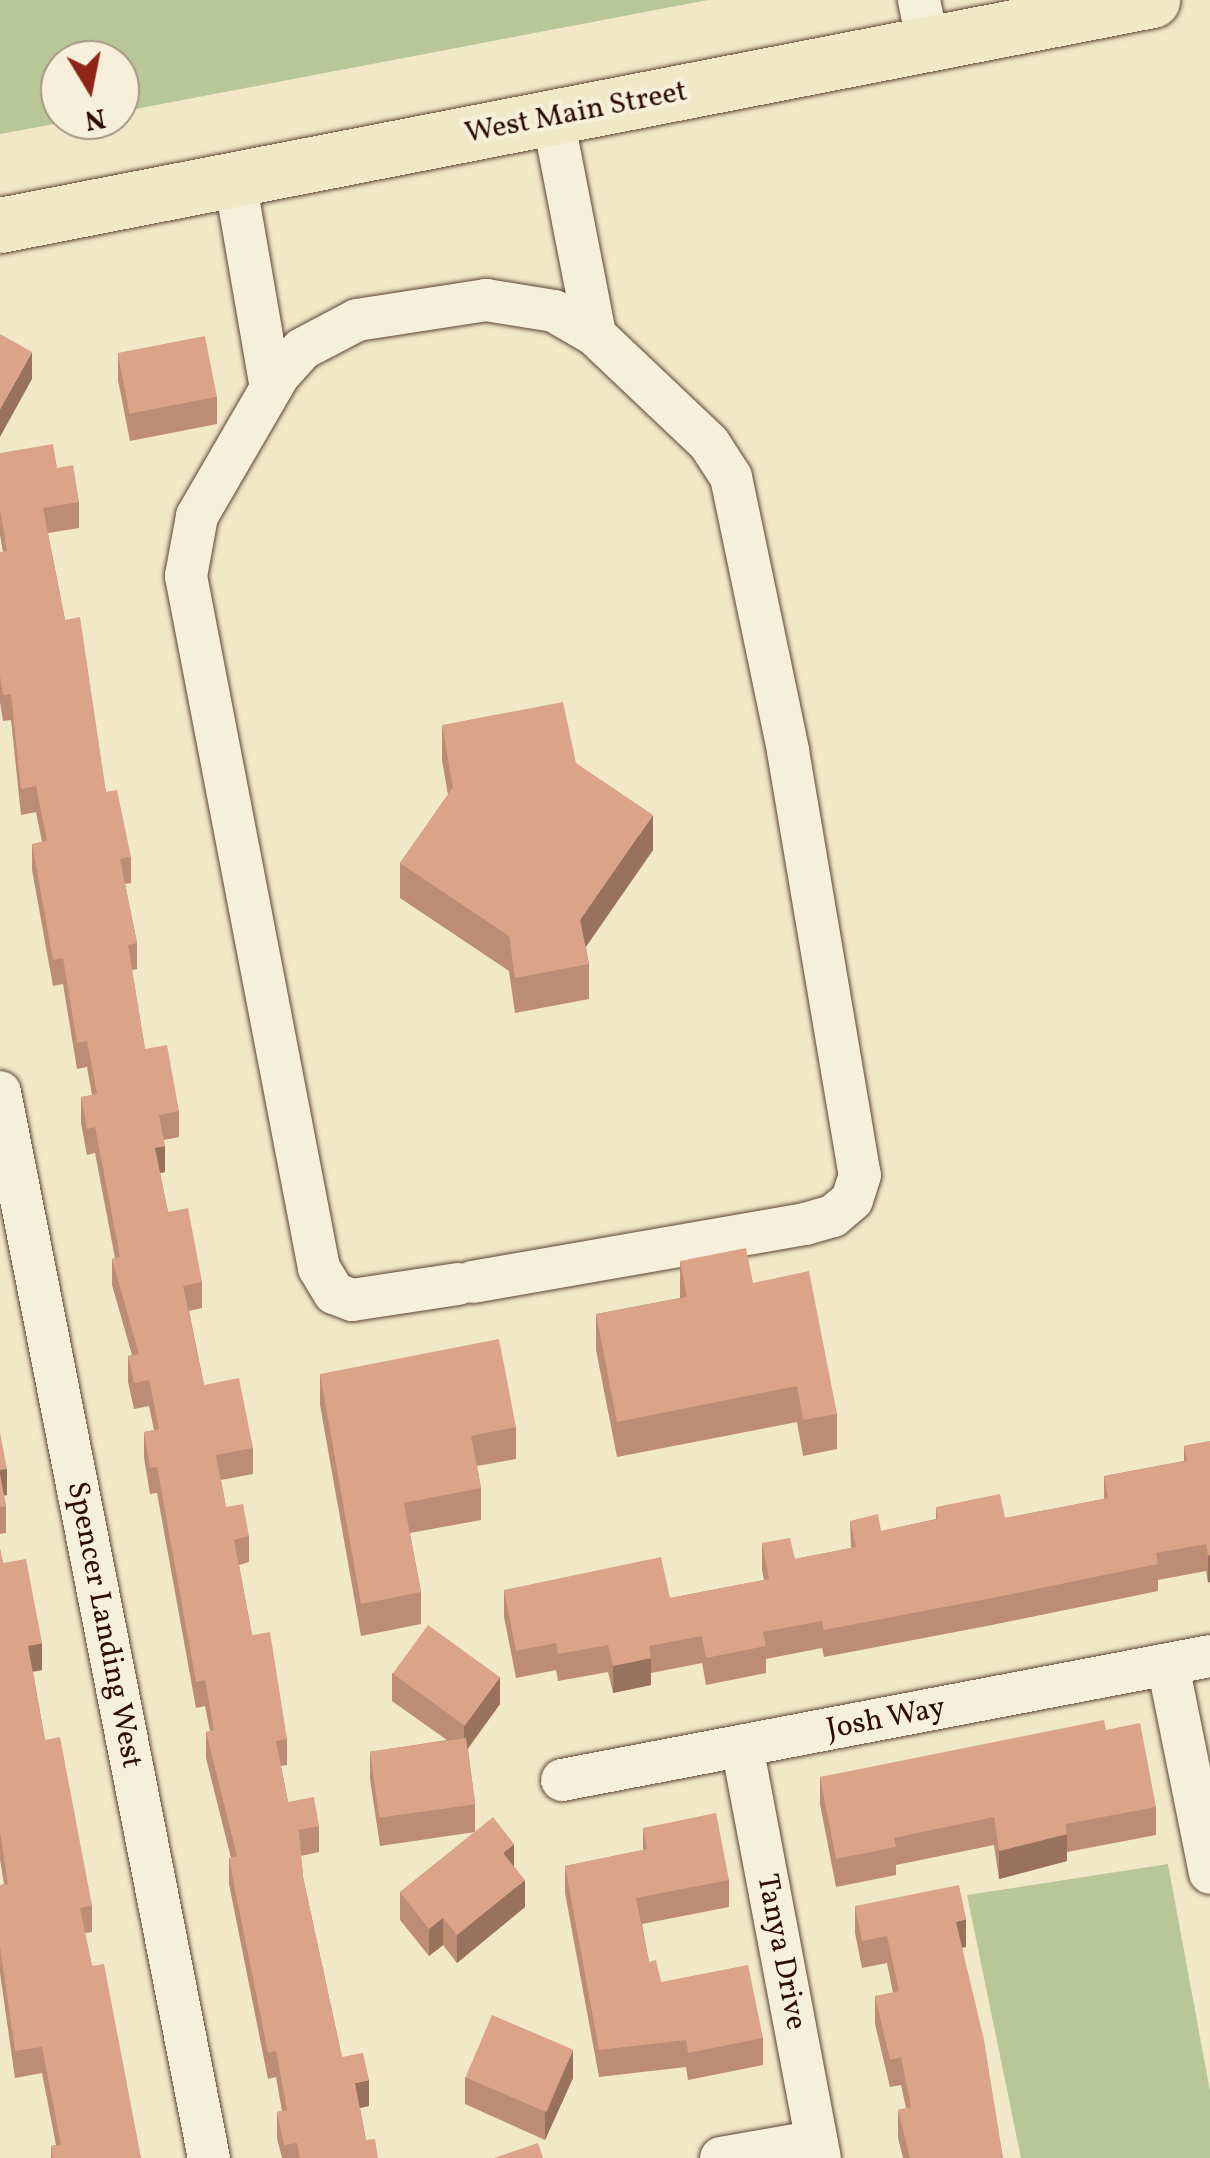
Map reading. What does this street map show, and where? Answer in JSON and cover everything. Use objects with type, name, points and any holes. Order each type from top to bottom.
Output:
[{"type":"main road","name":"West Main Street","points":[[0,225],[553,118],[923,22],[1152,0]]},
{"type":"street","points":[[553,118],[595,335]]},
{"type":"street","points":[[236,180],[271,388]]},
{"type":"street","points":[[486,300],[519,304],[554,311],[595,335],[709,443],[744,516],[860,1175],[852,1200],[833,1216],[806,1224],[466,1283],[352,1300],[334,1293],[319,1268],[186,576],[198,516],[271,388],[302,349],[324,334],[412,308],[486,300]]},
{"type":"street","name":"Spencer Landing West","points":[[0,1092],[209,2158]]},
{"type":"street","name":"Josh Way","points":[[562,1780],[1210,1656]]},
{"type":"street","points":[[1168,1664],[1210,1873]]},
{"type":"street","name":"Tanya Drive","points":[[742,1746],[818,2150]]},
{"type":"street","points":[[722,2158],[818,2150]]},
{"type":"green space","points":[[0,0],[708,0],[140,108],[140,40],[40,40],[40,127],[0,134]]},
{"type":"green space","points":[[1168,1864],[1210,2091],[1210,2158],[1021,2158],[967,1895]]},
{"type":"building","points":[[0,334],[32,352],[0,409]]},
{"type":"building","points":[[205,336],[217,397],[129,414],[118,353]]},
{"type":"building","points":[[53,444],[57,468],[73,465],[79,502],[43,508],[65,620],[80,617],[106,792],[117,790],[131,857],[120,859],[137,943],[128,945],[145,1049],[167,1045],[179,1111],[159,1115],[165,1146],[155,1148],[168,1212],[188,1208],[202,1282],[183,1286],[204,1385],[239,1378],[253,1448],[216,1455],[226,1507],[243,1504],[249,1536],[234,1540],[252,1635],[270,1632],[287,1739],[276,1741],[288,1802],[314,1797],[319,1826],[299,1830],[303,1877],[342,2057],[363,2053],[369,2080],[355,2083],[366,2140],[375,2139],[378,2158],[300,2158],[297,2143],[284,2145],[277,2112],[287,2110],[276,2051],[268,2053],[235,1890],[229,1858],[237,1856],[206,1732],[214,1730],[205,1680],[196,1682],[157,1467],[150,1468],[144,1432],[159,1429],[149,1380],[134,1383],[128,1356],[139,1354],[112,1259],[120,1257],[95,1127],[87,1129],[81,1097],[97,1094],[87,1041],[77,1043],[63,958],[53,960],[32,844],[47,841],[36,786],[21,789],[11,694],[3,695],[0,676],[0,552],[7,551],[0,509],[0,453]]},
{"type":"building","points":[[563,702],[576,763],[653,815],[580,920],[589,964],[515,978],[509,936],[400,863],[453,787],[442,725]]},
{"type":"building","points":[[746,1248],[753,1283],[809,1271],[837,1414],[803,1420],[797,1386],[617,1422],[596,1314],[687,1297],[680,1261]]},
{"type":"building","points":[[499,1339],[516,1427],[471,1436],[481,1488],[404,1503],[421,1592],[361,1604],[320,1374]]},
{"type":"building","points":[[0,1433],[7,1469],[0,1470]]},
{"type":"building","points":[[1210,1441],[1208,1556],[1206,1544],[1156,1553],[1158,1564],[992,1598],[824,1630],[822,1621],[763,1632],[766,1646],[706,1658],[702,1636],[649,1646],[651,1658],[613,1666],[608,1645],[558,1654],[556,1643],[516,1651],[504,1590],[661,1557],[670,1598],[769,1579],[762,1543],[790,1538],[795,1559],[856,1547],[850,1521],[878,1514],[881,1531],[938,1519],[936,1507],[1000,1494],[1005,1518],[1108,1498],[1104,1476],[1187,1461],[1184,1446]]},
{"type":"building","points":[[0,1474],[6,1506],[0,1507]]},
{"type":"building","points":[[0,1549],[3,1563],[26,1559],[42,1643],[28,1646],[45,1740],[60,1737],[92,1906],[80,1908],[92,1966],[104,1964],[141,2158],[53,2158],[51,2146],[61,2145],[42,2047],[15,2051],[0,1947],[0,1885],[8,1884],[0,1833]]},
{"type":"building","points":[[428,1625],[500,1677],[465,1726],[393,1674]]},
{"type":"building","points":[[1104,1720],[1106,1730],[1140,1723],[1156,1807],[1066,1824],[1067,1834],[999,1851],[994,1817],[894,1838],[896,1847],[836,1859],[820,1777]]},
{"type":"building","points":[[466,1738],[475,1804],[379,1818],[370,1751]]},
{"type":"building","points":[[716,1813],[729,1880],[636,1898],[649,1962],[656,1960],[661,1982],[748,1965],[763,2038],[688,2053],[686,2040],[599,2050],[565,1866],[647,1849],[643,1828]]},
{"type":"building","points":[[493,1817],[514,1844],[503,1853],[525,1880],[457,1935],[443,1918],[429,1929],[400,1892]]},
{"type":"building","points":[[959,1885],[966,1919],[956,1922],[984,2040],[1003,2158],[910,2158],[898,2110],[911,2107],[901,2057],[890,2060],[875,1996],[899,1991],[887,1936],[862,1941],[855,1906]]},
{"type":"building","points":[[492,2015],[573,2049],[546,2112],[465,2078]]},
{"type":"building","points":[[538,2143],[543,2158],[494,2158]]}]
